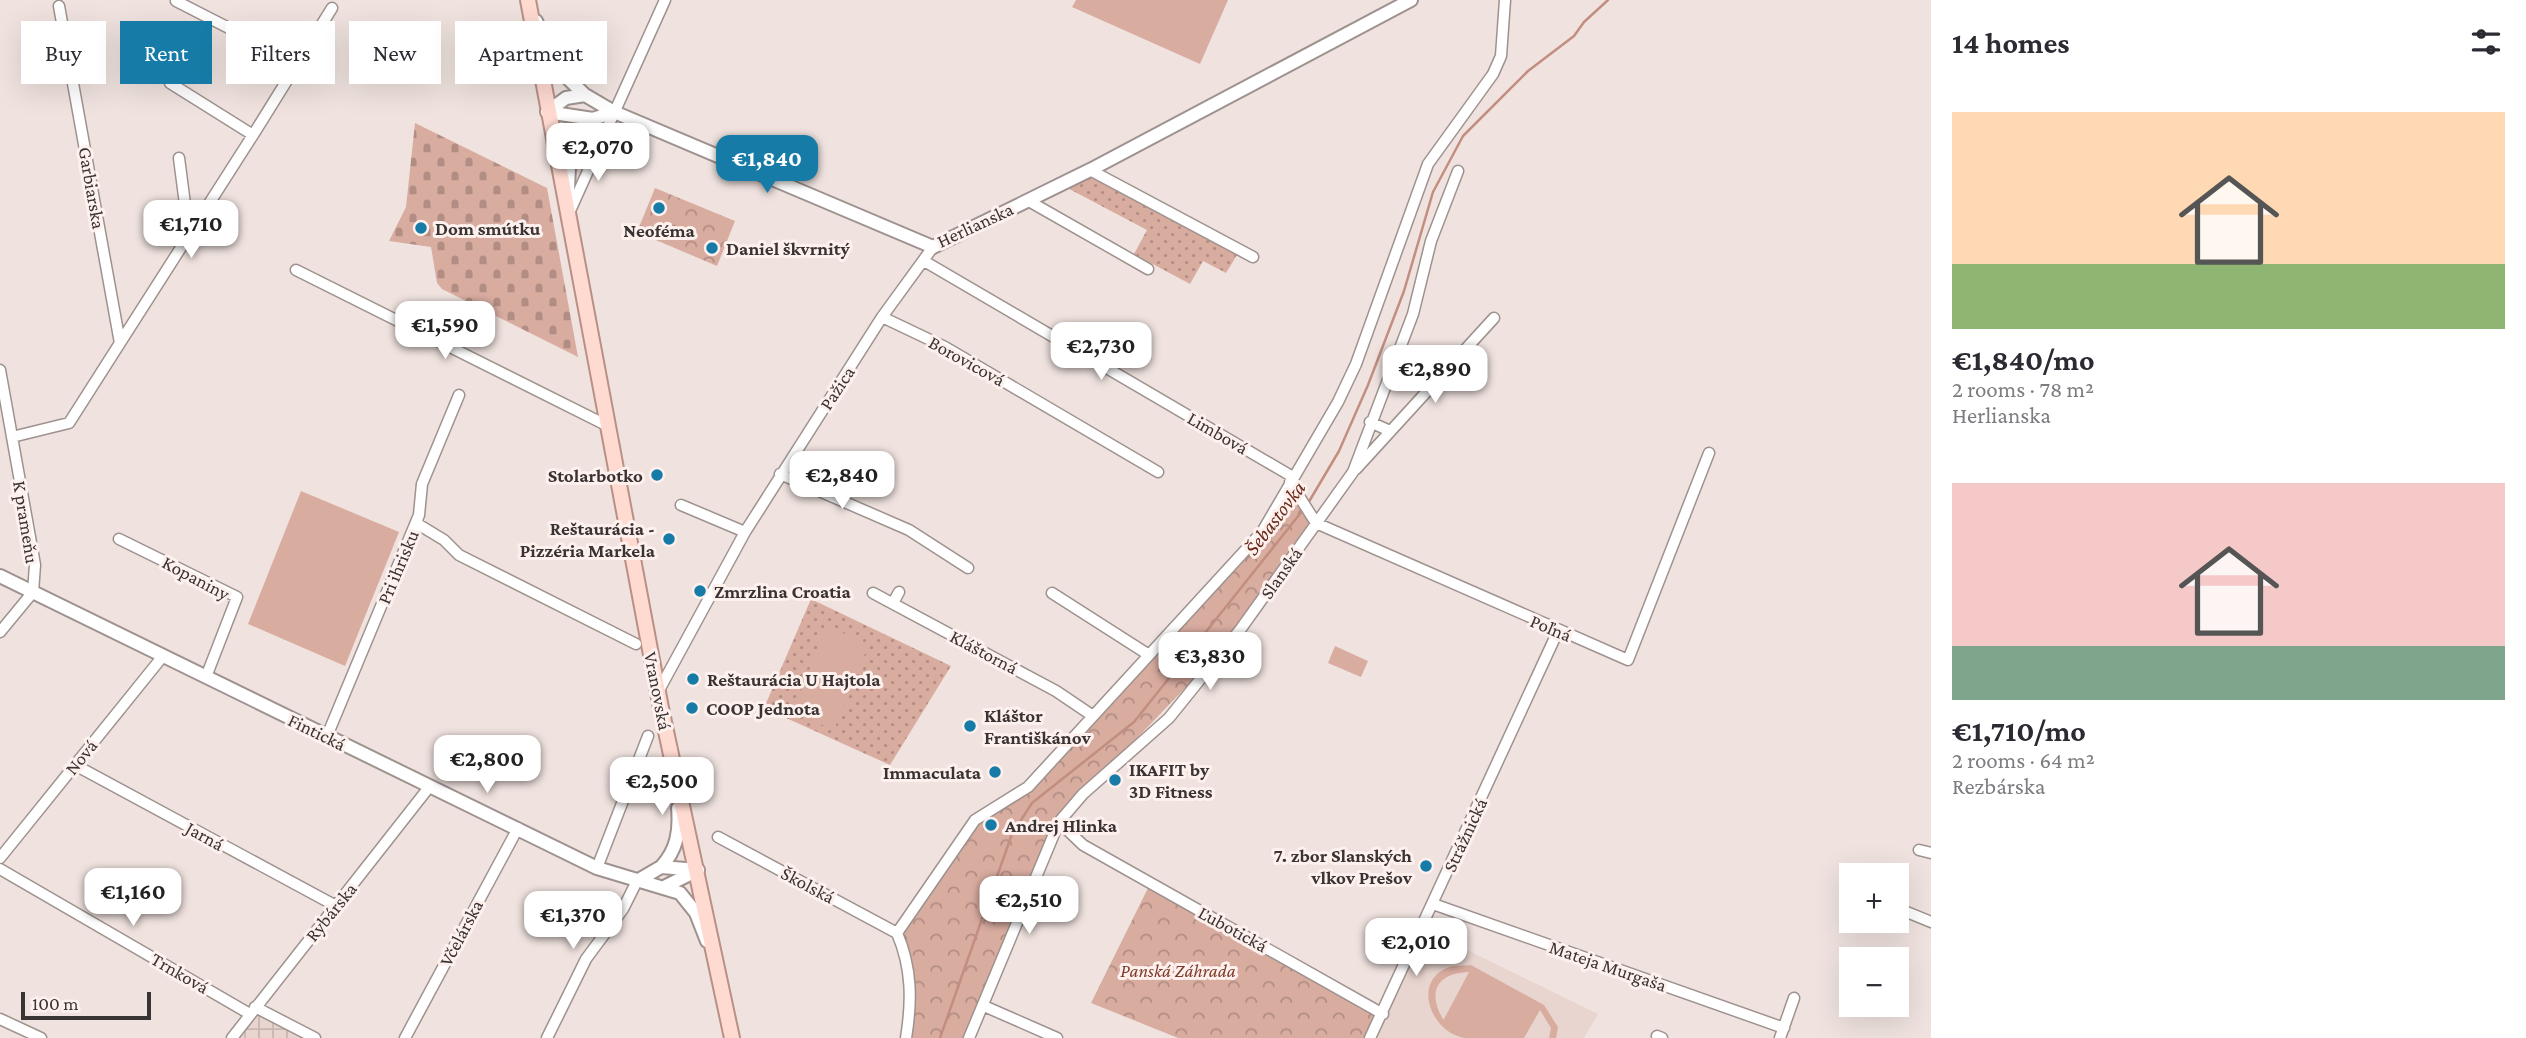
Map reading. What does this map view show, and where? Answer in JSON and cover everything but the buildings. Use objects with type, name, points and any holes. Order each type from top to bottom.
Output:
[{"type":"main road","name":"Vranovská","points":[[528,2],[658,692],[733,1038]]},
{"type":"street","points":[[567,218],[665,0]]},
{"type":"street","name":"Herlianska","points":[[528,2],[556,67],[585,95],[614,112],[933,247],[1090,170],[1411,0]]},
{"type":"street","name":"Slanská","points":[[897,933],[975,820],[1028,787],[1262,532],[1356,364],[1428,164],[1493,74],[1501,56],[1505,0]]},
{"type":"street","points":[[176,1],[226,27]]},
{"type":"street","name":"Garbiarska","points":[[59,6],[120,343]]},
{"type":"street","points":[[324,21],[332,8]]},
{"type":"street","points":[[172,84],[253,135]]},
{"type":"street","points":[[12,437],[69,423],[284,84]]},
{"type":"street","points":[[547,112],[566,99],[585,95]]},
{"type":"street","points":[[547,112],[593,119]]},
{"type":"street","points":[[567,218],[570,154],[579,129],[593,119],[614,112]]},
{"type":"street","points":[[179,158],[189,234]]},
{"type":"street","points":[[1090,170],[1253,257]]},
{"type":"street","name":"Slanská","points":[[969,1038],[1059,822],[1083,794],[1169,718],[1240,631],[1314,518],[1353,471],[1413,314],[1431,241],[1458,171]]},
{"type":"street","name":"Herlianska","points":[[1027,200],[1149,269]]},
{"type":"street","name":"Pažica","points":[[658,692],[745,532],[782,472],[882,317],[933,247]]},
{"type":"street","name":"Limbová","points":[[924,261],[1292,480]]},
{"type":"street","points":[[296,270],[606,425]]},
{"type":"street","name":"Borovicová","points":[[882,317],[945,347],[1158,472]]},
{"type":"street","points":[[1353,471],[1494,318]]},
{"type":"street","name":"K prameňu","points":[[0,370],[35,565],[33,592]]},
{"type":"street","name":"Pri ihrisku","points":[[327,736],[416,523],[422,484],[459,395]]},
{"type":"street","points":[[1370,422],[1390,431]]},
{"type":"street","name":"Poľná","points":[[1314,518],[1558,631],[1628,660],[1709,453]]},
{"type":"street","points":[[782,472],[913,525]]},
{"type":"street","points":[[782,472],[909,530],[968,568]]},
{"type":"street","points":[[1292,480],[1314,518]]},
{"type":"street","points":[[681,506],[745,532]]},
{"type":"street","name":"Vranovská","points":[[416,523],[444,540],[459,555],[636,643]]},
{"type":"street","name":"Kopaniny","points":[[119,539],[237,597],[206,677]]},
{"type":"street","name":"Fintická","points":[[0,576],[597,868],[680,893],[688,902],[717,968]]},
{"type":"street","points":[[0,632],[33,592]]},
{"type":"street","points":[[893,603],[899,592]]},
{"type":"street","name":"Kláštorná","points":[[873,593],[1056,691],[1093,716]]},
{"type":"street","points":[[1052,593],[1149,655]]},
{"type":"street","name":"Strážnická","points":[[1370,1038],[1558,631]]},
{"type":"street","name":"Nová","points":[[0,858],[163,656]]},
{"type":"street","points":[[597,868],[648,736]]},
{"type":"street","name":"Jarná","points":[[75,765],[336,906]]},
{"type":"street","points":[[547,1038],[586,959],[624,909],[637,881],[660,867],[673,852],[678,839],[675,772]]},
{"type":"street","name":"Rybárska","points":[[232,1038],[430,786]]},
{"type":"street","name":"Ľubotická","points":[[1059,822],[1083,845],[1382,1014]]},
{"type":"street","name":"Včelárska","points":[[405,1038],[518,828]]},
{"type":"street","name":"Školská","points":[[718,837],[897,933]]},
{"type":"street","points":[[1919,850],[1931,853]]},
{"type":"street","points":[[660,867],[698,870]]},
{"type":"street","name":"Trnková","points":[[0,869],[252,1010]]},
{"type":"street","points":[[664,887],[698,870]]},
{"type":"street","name":"Mateja Murgaša","points":[[1433,904],[1782,1033]]},
{"type":"street","points":[[1909,913],[1931,922]]},
{"type":"street","points":[[897,933],[906,954],[910,981],[906,1038]]},
{"type":"street","points":[[1782,1033],[1794,998]]},
{"type":"street","points":[[984,1006],[1056,1038]]},
{"type":"street","points":[[252,1010],[315,1038]]},
{"type":"street","points":[[0,1019],[41,1038]]},
{"type":"shaded area","points":[[1422,928],[1598,1014],[1584,1038],[1369,1038]]},
{"type":"shaded area","points":[[251,1008],[315,1038],[229,1038]]},
{"type":"green space","points":[[1076,0],[1228,0],[1200,64],[1072,7]]},
{"type":"green space","points":[[415,123],[547,188],[578,357],[442,289],[437,283],[431,247],[389,241],[406,207]]},
{"type":"green space","points":[[1080,169],[1237,255],[1226,273],[1203,261],[1190,284],[1134,254],[1147,230],[1056,182]]},
{"type":"green space","points":[[655,188],[735,221],[717,266],[637,232]]},
{"type":"green space","points":[[1290,484],[1315,520],[1216,656],[1059,819],[966,1038],[904,1038],[910,987],[896,930],[962,835],[1028,787],[1233,564]]},
{"type":"green space","points":[[301,491],[399,532],[345,666],[248,624]]},
{"type":"green space","points":[[811,599],[951,666],[890,765],[764,708]]},
{"type":"green space","points":[[827,626],[869,644],[834,730],[792,712]]},
{"type":"green space","points":[[1335,646],[1368,661],[1361,677],[1328,663]]},
{"type":"green space","name":"Panská Záhrada","points":[[1151,882],[1382,1014],[1369,1038],[1178,1038],[1091,1003]]},
{"type":"green space","points":[[1471,965],[1544,1005],[1558,1027],[1556,1038],[1549,1038],[1551,1028],[1540,1010],[1524,1038],[1464,1038],[1452,1034],[1442,1026],[1430,1006],[1428,994],[1431,983],[1437,974],[1449,967]],"holes":[[[1469,972],[1444,1019],[1436,1000],[1438,986],[1449,976]]]},
{"type":"waterway","name":"Šebastovka","points":[[1307,505],[1339,451],[1368,385],[1404,291],[1433,192],[1463,136],[1528,71],[1574,36],[1584,22],[1608,0]]},
{"type":"waterway","name":"Šebastovka","points":[[940,1038],[1012,834],[1032,803],[1134,722],[1303,510]]},
{"type":"place","name":"Neoféma","points":[[659,208]]},
{"type":"place","name":"Dom smútku","points":[[421,228]]},
{"type":"place","name":"Daniel škvrnitý","points":[[712,248]]},
{"type":"place","name":"Stolarbotko","points":[[657,475]]},
{"type":"place","name":"Reštaurácia - Pizzéria Markela","points":[[669,539]]},
{"type":"place","name":"Zmrzlina Croatia","points":[[700,591]]},
{"type":"place","name":"Reštaurácia U Hajtola","points":[[693,679]]},
{"type":"place","name":"COOP Jednota","points":[[692,708]]},
{"type":"place","name":"Kláštor Františkánov","points":[[970,726]]},
{"type":"place","name":"Immaculata","points":[[995,772]]},
{"type":"place","name":"IKAFIT by 3D Fitness","points":[[1115,780]]},
{"type":"place","name":"Andrej Hlinka","points":[[991,825]]},
{"type":"place","name":"7. zbor Slanských vlkov Prešov","points":[[1426,866]]}]
